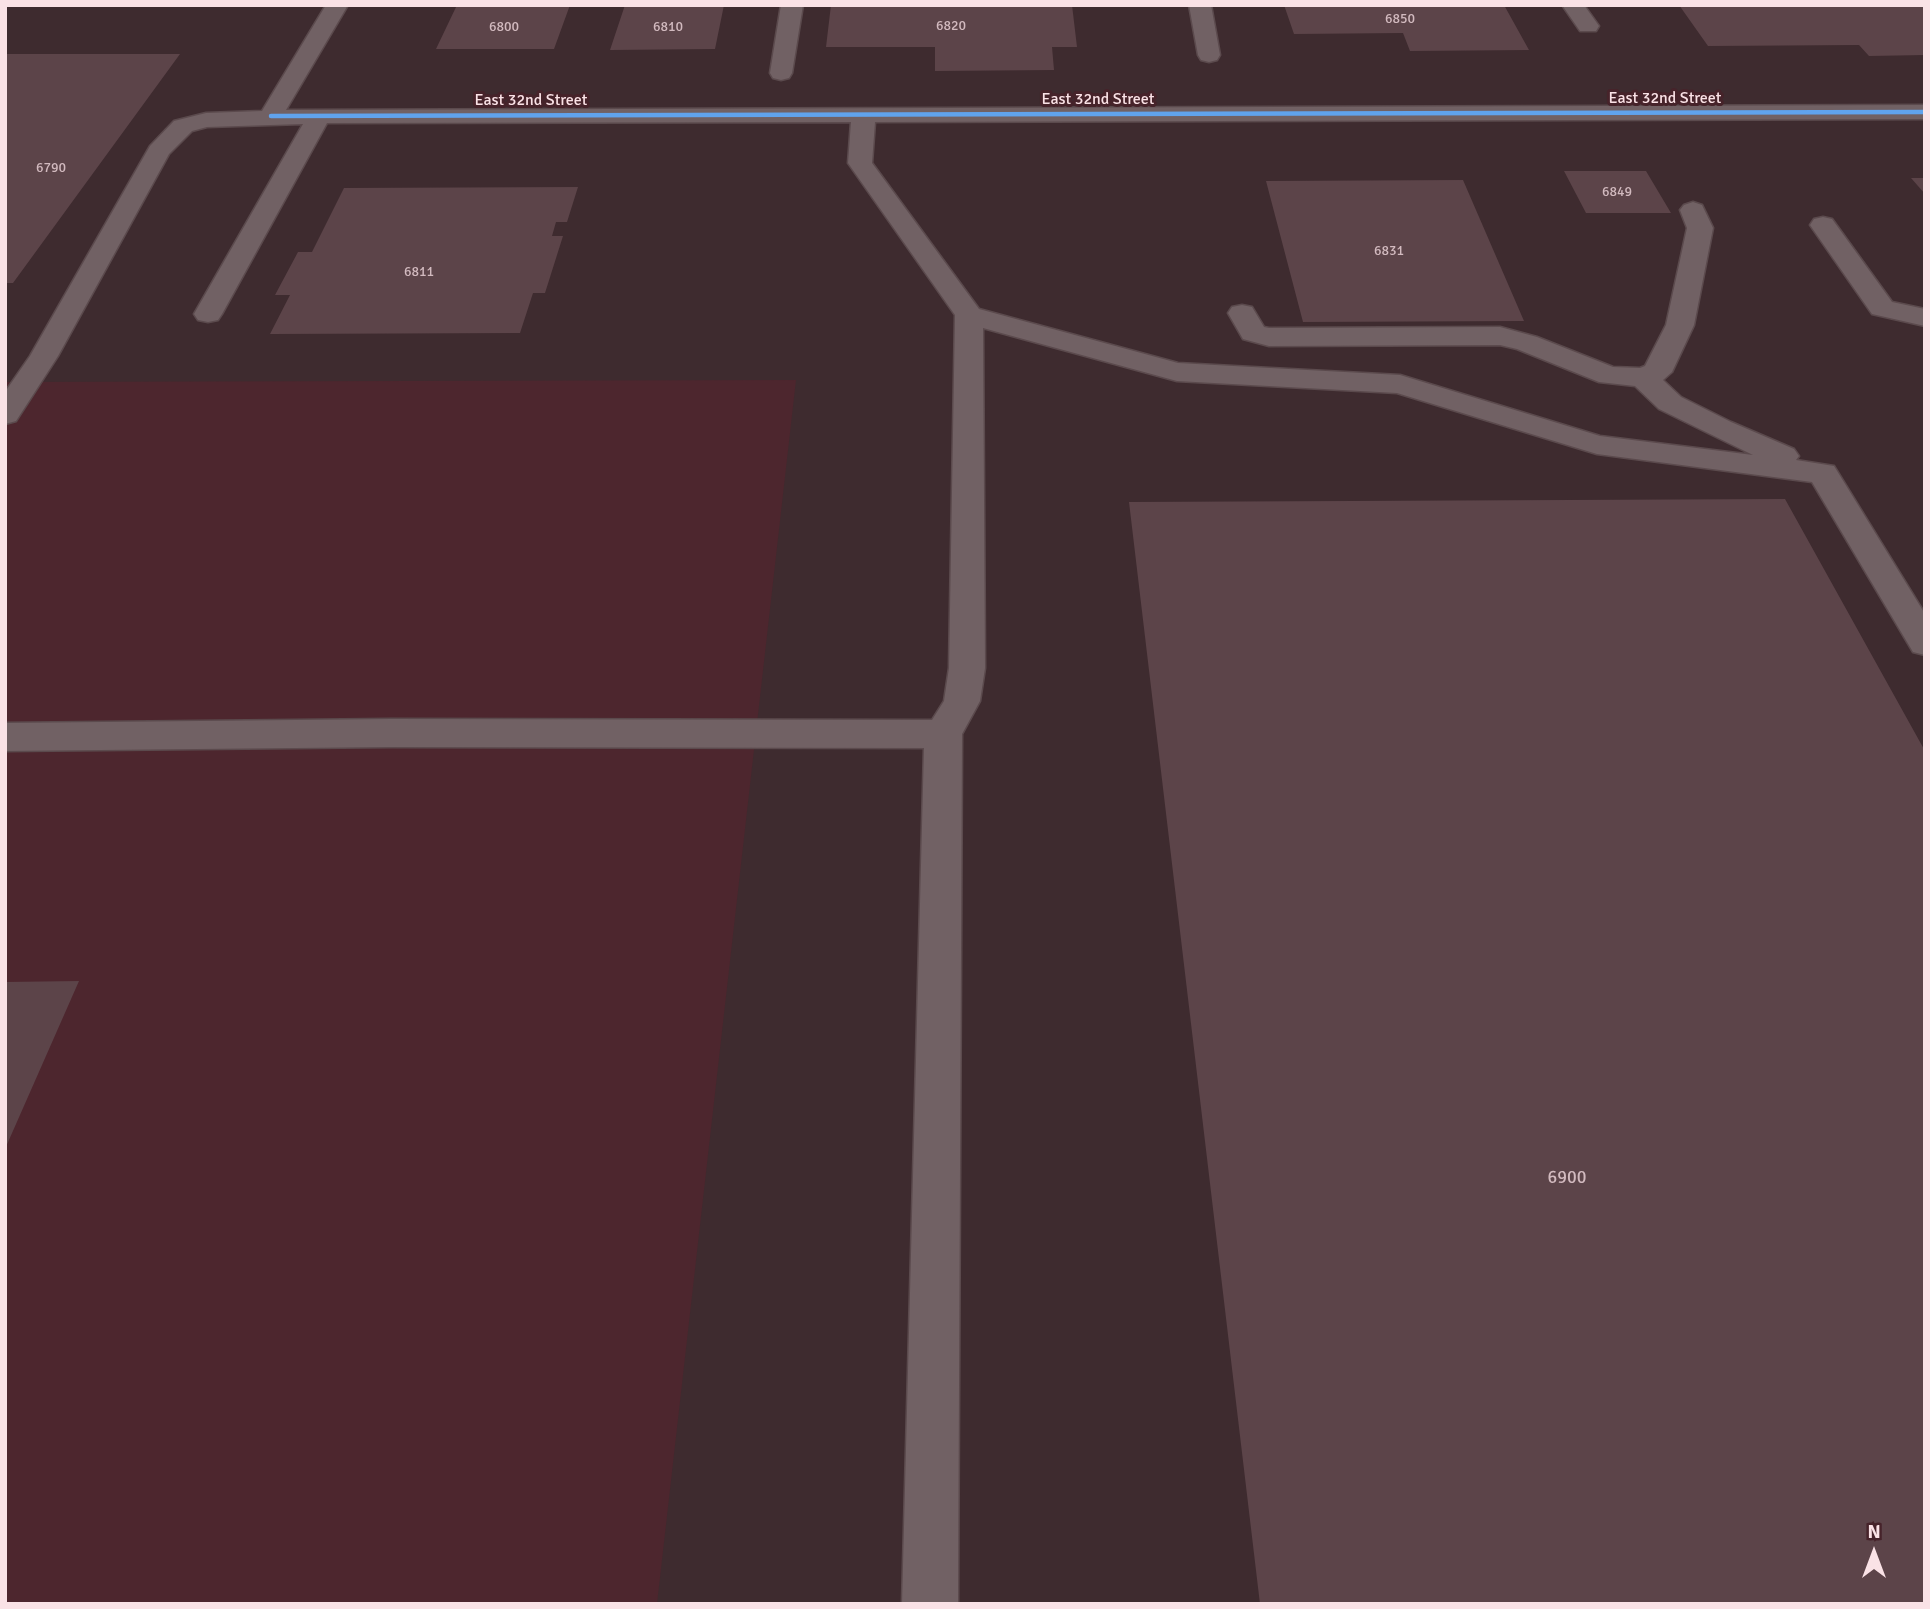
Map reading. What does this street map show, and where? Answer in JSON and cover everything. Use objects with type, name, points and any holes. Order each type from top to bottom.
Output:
[{"type":"street","points":[[271,116],[337,5]]},
{"type":"street","points":[[781,73],[792,5]]},
{"type":"street","points":[[1200,5],[1209,55]]},
{"type":"street","points":[[1573,5],[1588,26]]},
{"type":"street","name":"East 32nd Street","points":[[5,415],[44,356],[159,151],[183,126],[206,120],[271,116],[1925,112]]},
{"type":"street","points":[[863,114],[860,163],[969,315],[967,668],[962,701],[943,734],[930,1604]]},
{"type":"street","points":[[208,314],[319,116]]},
{"type":"street","points":[[1242,313],[1253,333],[1269,337],[1500,336],[1527,343],[1609,376],[1643,377],[1657,372],[1680,325],[1700,229],[1693,211]]},
{"type":"street","points":[[1823,225],[1882,308],[1925,318]]},
{"type":"street","points":[[969,315],[1177,372],[1401,384],[1597,445],[1823,473]]},
{"type":"street","points":[[1643,377],[1670,403],[1720,429],[1823,473],[1925,643]]},
{"type":"street","points":[[5,737],[391,733],[943,734]]},
{"type":"shaded area","points":[[796,380],[657,1604],[5,1604],[5,382]]},
{"type":"building","points":[[457,5],[570,5],[554,49],[436,49]]},
{"type":"building","points":[[625,5],[724,5],[715,49],[610,50]]},
{"type":"building","points":[[831,5],[1072,5],[1077,47],[1052,47],[1054,70],[935,71],[935,47],[826,47]]},
{"type":"building","points":[[1284,5],[1504,5],[1529,50],[1410,51],[1403,33],[1294,34]]},
{"type":"building","points":[[1679,5],[1925,5],[1925,55],[1869,56],[1859,45],[1708,46]]},
{"type":"building","points":[[5,54],[180,54],[13,283],[5,283]]},
{"type":"building","points":[[1564,171],[1646,171],[1671,213],[1586,213]]},
{"type":"building","points":[[1911,178],[1925,178],[1925,194]]},
{"type":"building","points":[[1463,180],[1524,321],[1303,322],[1266,181]]},
{"type":"building","points":[[578,187],[567,222],[556,222],[552,236],[563,236],[545,293],[533,293],[520,333],[270,334],[290,295],[275,295],[298,252],[312,252],[344,188]]},
{"type":"building","points":[[1785,499],[1925,751],[1925,1604],[1260,1604],[1129,502]]},
{"type":"building","points":[[79,981],[5,1149],[5,982]]},
{"type":"cycle path","points":[[271,116],[1925,112]]}]
